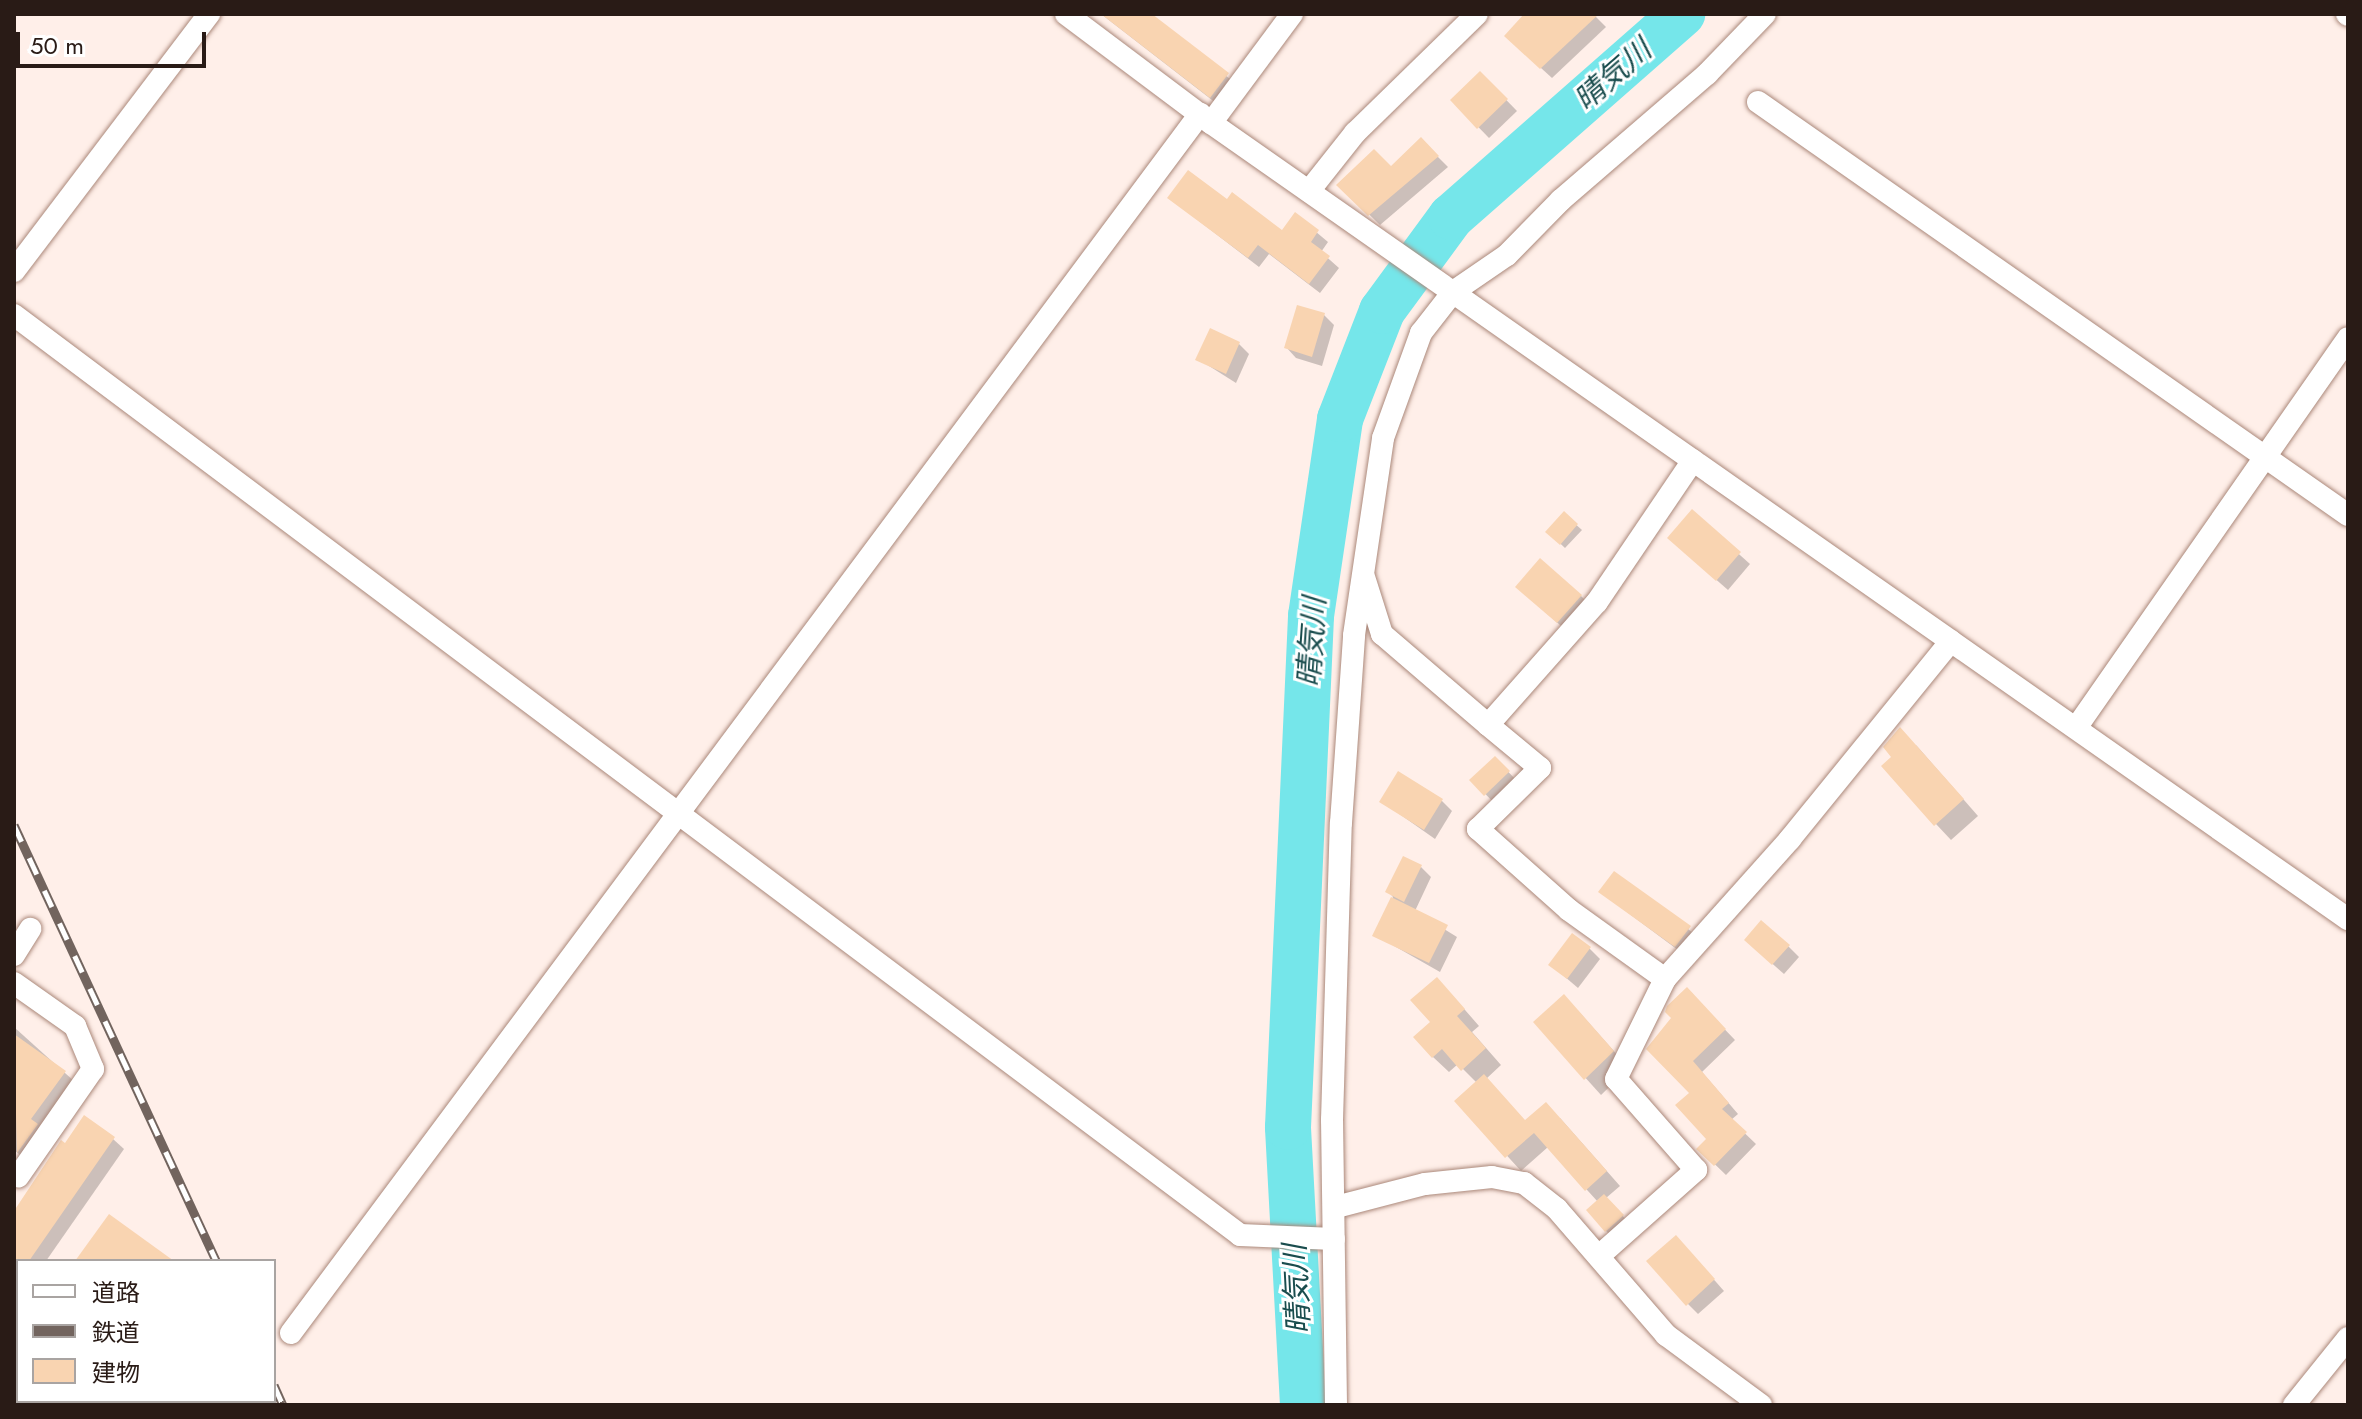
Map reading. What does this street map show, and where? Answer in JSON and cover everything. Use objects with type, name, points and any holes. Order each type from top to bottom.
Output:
[{"type":"street","points":[[14,271],[209,14]]},
{"type":"street","points":[[1066,14],[1388,247],[2348,919]]},
{"type":"street","points":[[291,1333],[678,813],[1206,118],[1292,14]]},
{"type":"street","points":[[1309,191],[1366,121],[1477,14]]},
{"type":"street","points":[[1336,1405],[1328,1239],[1336,1207],[1332,1120],[1341,823],[1362,570],[1383,438],[1421,333],[1453,292],[1507,255],[1561,200],[1707,74],[1765,14]]},
{"type":"street","points":[[1758,102],[2348,515]]},
{"type":"street","points":[[14,315],[1227,1226],[1252,1238],[1328,1239]]},
{"type":"street","points":[[2076,728],[2348,338]]},
{"type":"street","points":[[1488,725],[1597,602],[1693,460]]},
{"type":"street","points":[[1362,570],[1382,634],[1540,768],[1478,829],[1569,910],[1665,979]]},
{"type":"street","points":[[1599,1256],[1696,1170],[1616,1079],[1665,979],[1790,839],[1951,641]]},
{"type":"street","points":[[14,955],[30,929]]},
{"type":"street","points":[[14,983],[75,1026],[93,1069],[15,1178]]},
{"type":"street","points":[[1336,1207],[1425,1184],[1492,1177],[1524,1183],[1557,1209],[1599,1256],[1637,1308],[1666,1335],[1761,1405]]},
{"type":"street","points":[[2294,1405],[2348,1338]]},
{"type":"building","points":[[1101,14],[1152,14],[1229,73],[1210,98]]},
{"type":"building","points":[[1524,14],[1599,14],[1540,69],[1504,36]]},
{"type":"building","points":[[1480,71],[1508,99],[1477,129],[1450,100]]},
{"type":"building","points":[[1421,137],[1439,156],[1368,216],[1336,185],[1374,149],[1391,166]]},
{"type":"building","points":[[1188,170],[1227,199],[1232,192],[1282,230],[1295,212],[1319,230],[1311,242],[1330,256],[1309,284],[1258,245],[1248,258],[1167,198]]},
{"type":"building","points":[[1297,305],[1325,313],[1312,357],[1284,348]]},
{"type":"building","points":[[1210,328],[1240,342],[1226,374],[1195,360]]},
{"type":"building","points":[[1692,509],[1741,552],[1716,581],[1667,538]]},
{"type":"building","points":[[1564,511],[1578,524],[1560,545],[1545,532]]},
{"type":"building","points":[[1540,558],[1582,595],[1557,623],[1515,587]]},
{"type":"building","points":[[1900,727],[1964,799],[1934,826],[1881,766],[1891,757],[1883,747]]},
{"type":"building","points":[[1495,756],[1510,771],[1484,796],[1469,780]]},
{"type":"building","points":[[1398,771],[1443,799],[1424,830],[1379,802]]},
{"type":"building","points":[[1403,856],[1422,865],[1404,902],[1385,892]]},
{"type":"building","points":[[1614,871],[1691,926],[1675,947],[1598,892]]},
{"type":"building","points":[[1391,897],[1448,925],[1429,963],[1372,936]]},
{"type":"building","points":[[1761,920],[1790,945],[1772,965],[1744,940]]},
{"type":"building","points":[[1572,933],[1591,947],[1567,979],[1548,965]]},
{"type":"building","points":[[1437,977],[1465,1009],[1457,1016],[1486,1048],[1461,1071],[1442,1049],[1432,1058],[1413,1037],[1430,1022],[1410,1000]]},
{"type":"building","points":[[1687,987],[1726,1029],[1693,1061],[1729,1103],[1722,1109],[1747,1132],[1714,1166],[1696,1149],[1706,1139],[1675,1105],[1689,1093],[1646,1049],[1671,1018],[1665,1012],[1667,1006]]},
{"type":"building","points":[[1564,994],[1614,1051],[1584,1080],[1533,1022]]},
{"type":"building","points":[[14,1034],[66,1071],[31,1119],[38,1124],[17,1153]]},
{"type":"building","points":[[1484,1074],[1525,1120],[1546,1102],[1607,1171],[1585,1191],[1534,1133],[1505,1158],[1454,1101]]},
{"type":"building","points":[[84,1115],[115,1137],[30,1259],[14,1261],[14,1211],[61,1140],[65,1143]]},
{"type":"building","points":[[1604,1194],[1624,1215],[1605,1232],[1586,1210]]},
{"type":"building","points":[[109,1214],[171,1259],[76,1259]]},
{"type":"building","points":[[1676,1235],[1715,1279],[1686,1306],[1646,1261]]},
{"type":"waterway","name":"晴気川","points":[[1303,1405],[1288,1127],[1311,616],[1340,419],[1382,311],[1451,217],[1682,14]]},
{"type":"railway","points":[[14,825],[215,1259]]},
{"type":"railway","points":[[276,1389],[283,1405]]}]
